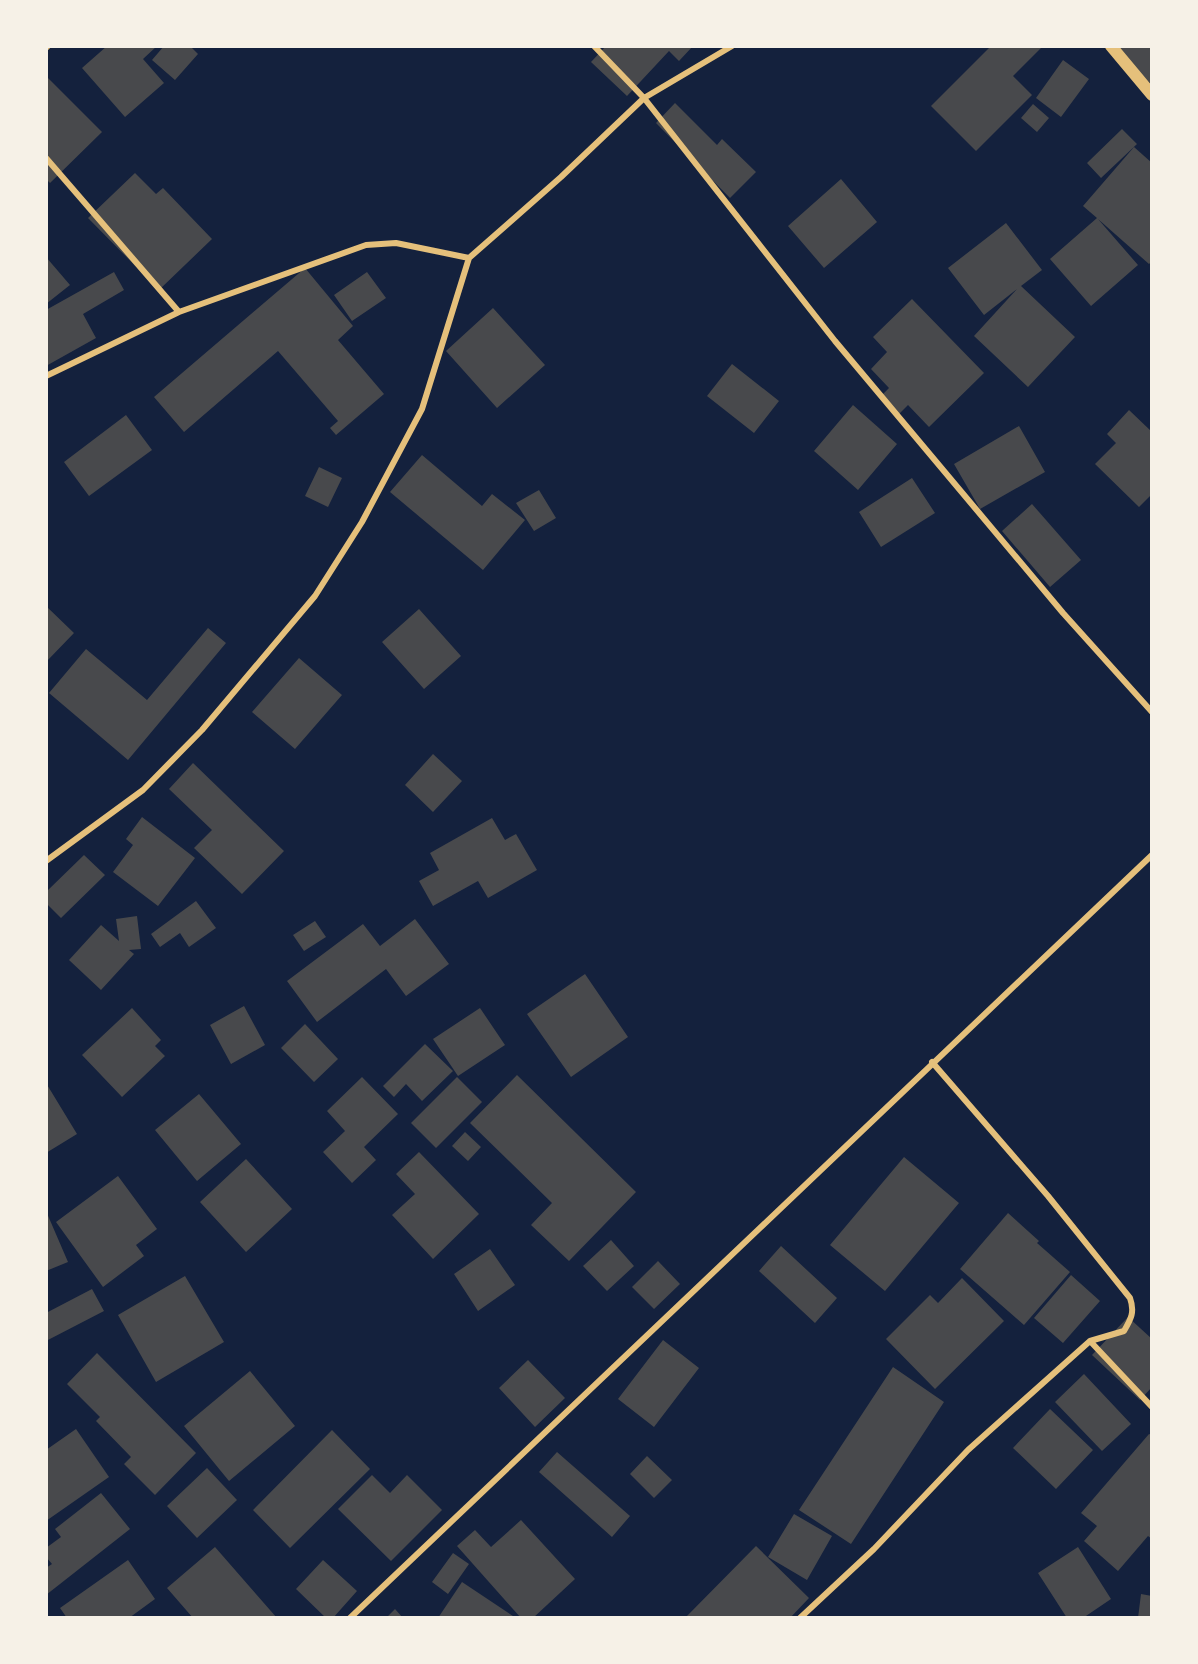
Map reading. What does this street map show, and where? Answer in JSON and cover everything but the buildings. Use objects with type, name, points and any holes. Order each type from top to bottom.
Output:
[{"type":"main road","points":[[1111,46],[1152,95]]},
{"type":"street","points":[[594,46],[644,98],[835,341],[1063,613],[1152,712]]},
{"type":"street","points":[[46,861],[143,790],[202,730],[262,655],[315,596],[362,522],[422,409],[469,258],[561,177],[644,98],[732,46]]},
{"type":"street","points":[[46,158],[179,312]]},
{"type":"street","points":[[46,376],[179,312],[366,245],[396,243],[469,258]]},
{"type":"street","points":[[350,1617],[1152,855]]},
{"type":"street","points":[[800,1617],[874,1549],[968,1450],[1090,1341],[1124,1331],[1132,1318],[1134,1308],[1130,1298],[1048,1197],[932,1062]]},
{"type":"street","points":[[1090,1341],[1152,1407]]}]
